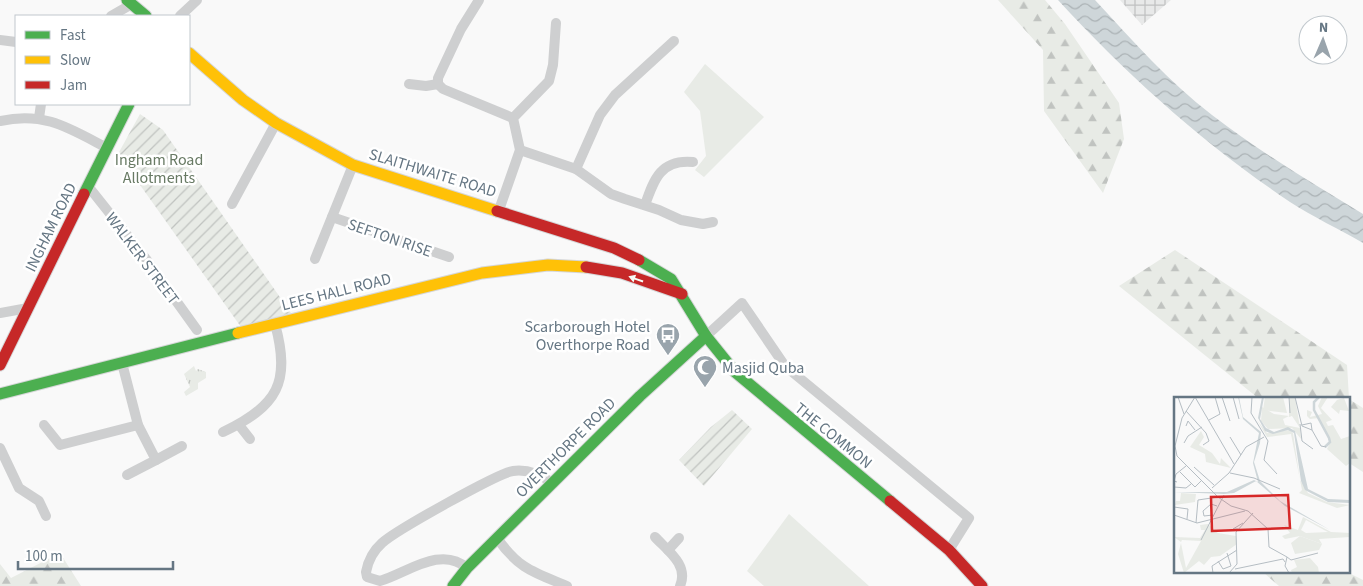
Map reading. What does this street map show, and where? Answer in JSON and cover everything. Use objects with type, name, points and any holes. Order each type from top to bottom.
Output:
[{"type":"street","points":[[181,15],[197,0]]},
{"type":"street","points":[[479,0],[461,29],[438,78],[438,84],[443,90],[513,118]]},
{"type":"street","points":[[112,15],[129,2],[145,15]]},
{"type":"street","points":[[513,118],[549,81],[553,65],[556,23]]},
{"type":"street","points":[[0,40],[15,42]]},
{"type":"street","points":[[576,169],[600,115],[615,95],[674,41]]},
{"type":"street","name":"SLAITHWAITE ROAD","points":[[190,54],[243,100],[276,123],[353,165],[614,248],[652,266],[671,279],[682,294]]},
{"type":"street","points":[[409,84],[426,86],[438,84]]},
{"type":"street","points":[[39,118],[41,105]]},
{"type":"street","name":"INGHAM ROAD","points":[[0,365],[128,105]]},
{"type":"street","points":[[0,121],[23,117],[39,118],[59,123],[107,148]]},
{"type":"street","points":[[499,210],[520,150],[513,118]]},
{"type":"street","points":[[232,204],[276,123]]},
{"type":"street","points":[[520,150],[576,169],[611,194],[645,205],[680,220],[703,224],[713,222]]},
{"type":"street","points":[[645,205],[656,177],[662,171],[684,161],[693,162]]},
{"type":"street","points":[[315,259],[353,165]]},
{"type":"street","name":"WALKER STREET","points":[[88,186],[146,258],[197,330]]},
{"type":"street","name":"SEFTON RISE","points":[[332,217],[449,256]]},
{"type":"street","name":"LEES HALL ROAD","points":[[0,394],[495,269],[561,266],[612,271],[682,294]]},
{"type":"street","name":"THE COMMON","points":[[682,294],[706,336],[735,372],[767,401],[949,550],[982,586]]},
{"type":"street","points":[[706,336],[742,303],[785,366],[969,518],[949,550]]},
{"type":"street","points":[[0,312],[28,308]]},
{"type":"street","points":[[223,432],[239,425],[268,402],[280,381],[282,356],[274,324]]},
{"type":"street","name":"OVERTHORPE ROAD","points":[[453,586],[467,568],[640,396],[706,336]]},
{"type":"street","points":[[122,363],[138,425],[156,460]]},
{"type":"street","points":[[44,425],[60,445],[138,425]]},
{"type":"street","points":[[239,425],[250,439]]},
{"type":"street","points":[[127,475],[182,446]]},
{"type":"street","points":[[0,448],[20,488],[39,501],[46,516]]},
{"type":"street","points":[[467,568],[459,561],[446,559],[431,560],[380,581],[367,577],[366,572],[374,552],[383,542],[424,517],[507,473],[536,473],[552,483]]},
{"type":"street","points":[[655,537],[678,561],[682,570],[680,586]]},
{"type":"street","points":[[498,538],[508,553],[526,569],[567,586]]},
{"type":"street","points":[[668,550],[679,538]]},
{"type":"shaded area","points":[[1120,0],[1171,0],[1142,25]]},
{"type":"green space","points":[[998,0],[1045,0],[1065,24],[1119,103],[1124,139],[1103,193],[1044,111],[1043,50]]},
{"type":"green space","points":[[705,64],[764,117],[704,177],[695,170],[706,156],[700,111],[684,92]]},
{"type":"green space","name":"Ingham Road Allotments","points":[[140,114],[163,130],[291,313],[241,327],[118,154]]},
{"type":"green space","points":[[1175,250],[1347,365],[1349,397],[1257,397],[1119,286]]},
{"type":"green space","points":[[194,366],[196,371],[198,369],[206,372],[206,378],[198,383],[198,389],[186,396],[184,392],[190,387],[184,374]]},
{"type":"green space","points":[[1350,400],[1363,408],[1363,472],[1350,464]]},
{"type":"green space","points":[[732,410],[752,429],[704,486],[679,460],[711,427]]},
{"type":"green space","points":[[789,514],[869,586],[764,586],[747,571]]},
{"type":"green space","points":[[60,553],[81,586],[0,586],[0,564],[11,578]]},
{"type":"green space","points":[[1265,574],[1350,574],[1363,580],[1363,586],[1279,586]]},
{"type":"water","points":[[1058,0],[1095,0],[1166,75],[1212,115],[1305,179],[1363,214],[1363,243],[1290,202],[1227,157],[1139,82]]},
{"type":"traffic: fast","points":[[127,0],[145,15]]},
{"type":"traffic: fast","points":[[84,194],[128,105]]},
{"type":"traffic: fast","points":[[639,260],[671,279],[706,336],[735,372],[890,501]]},
{"type":"traffic: fast","points":[[0,394],[238,333]]},
{"type":"traffic: fast","points":[[453,586],[467,568],[640,396],[706,336]]},
{"type":"traffic: slow","points":[[190,54],[243,100],[276,123],[353,165],[497,211]]},
{"type":"traffic: slow","points":[[238,333],[482,273],[548,265],[586,267]]},
{"type":"traffic: jam","points":[[0,365],[84,194]]},
{"type":"traffic: jam","points":[[497,211],[614,248],[639,260]]},
{"type":"traffic: jam","points":[[586,267],[622,273],[682,294]]},
{"type":"traffic: jam","points":[[890,501],[949,550],[982,586]]},
{"type":"place","name":"Scarborough Hotel Overthorpe Road","points":[[668,356]]},
{"type":"place","name":"Masjid Quba","points":[[705,388]]}]
